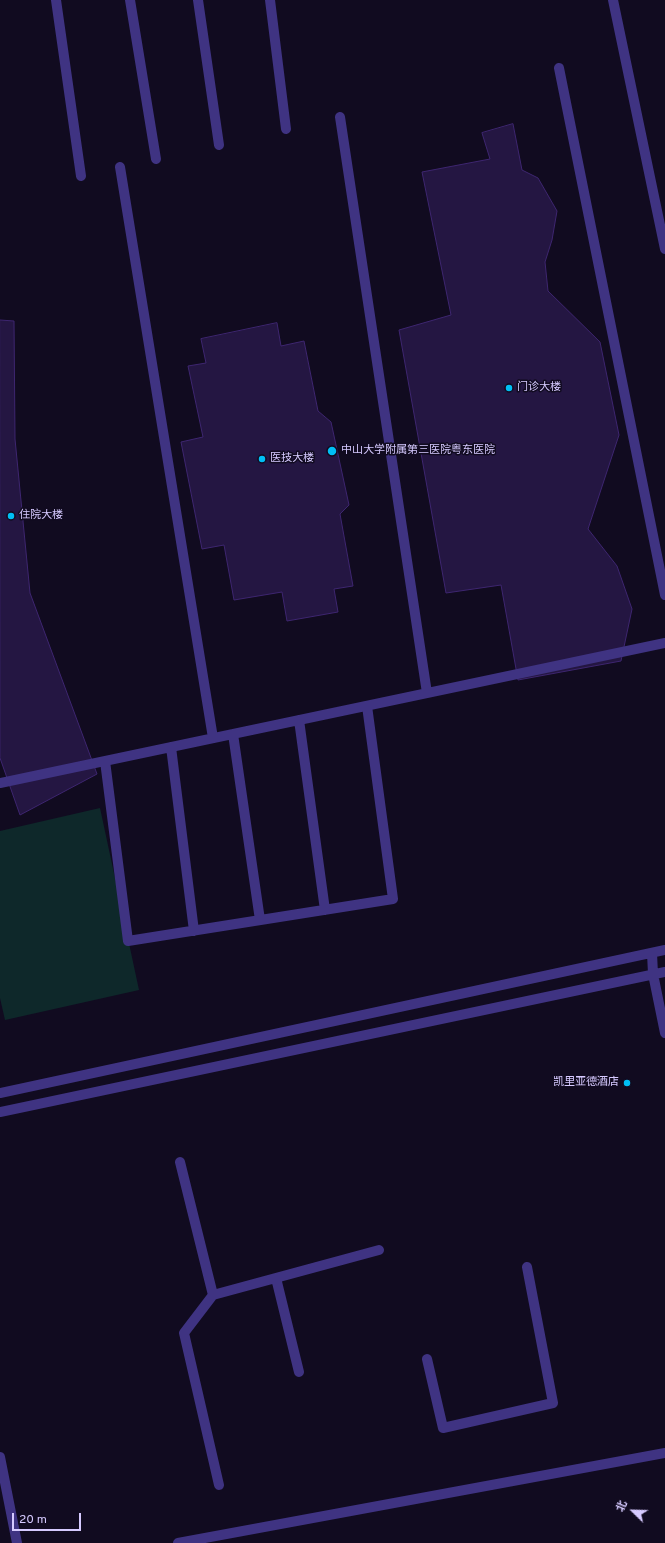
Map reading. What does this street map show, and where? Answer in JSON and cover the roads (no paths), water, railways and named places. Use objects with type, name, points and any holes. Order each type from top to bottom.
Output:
[{"type":"street","points":[[56,0],[80,176]]},
{"type":"street","points":[[130,0],[156,159]]},
{"type":"street","points":[[198,0],[218,145]]},
{"type":"street","points":[[270,0],[286,129]]},
{"type":"street","points":[[613,0],[665,249]]},
{"type":"street","points":[[558,68],[665,595]]},
{"type":"street","points":[[340,117],[427,693]]},
{"type":"street","points":[[120,167],[213,738]]},
{"type":"street","points":[[0,783],[665,644]]},
{"type":"street","points":[[105,761],[128,941],[394,899],[367,706]]},
{"type":"street","points":[[300,720],[325,910]]},
{"type":"street","points":[[233,734],[260,920]]},
{"type":"street","points":[[171,747],[194,930]]},
{"type":"street","points":[[0,1093],[665,950]]},
{"type":"street","points":[[652,953],[653,974],[665,1033]]},
{"type":"street","points":[[0,1112],[665,972]]},
{"type":"street","points":[[180,1162],[213,1295]]},
{"type":"street","points":[[219,1486],[184,1333],[213,1295],[379,1250]]},
{"type":"street","points":[[427,1359],[443,1428],[553,1403],[527,1267]]},
{"type":"street","points":[[276,1278],[299,1372]]},
{"type":"street","points":[[178,1543],[665,1454]]},
{"type":"street","points":[[0,1458],[17,1543]]},
{"type":"place","name":"门诊大楼","points":[[509,388]]},
{"type":"place","name":"中山大学附属第三医院粤东医院","points":[[332,451]]},
{"type":"place","name":"医技大楼","points":[[262,459]]},
{"type":"place","name":"住院大楼","points":[[11,516]]},
{"type":"place","name":"凯里亚德酒店","points":[[627,1083]]}]
